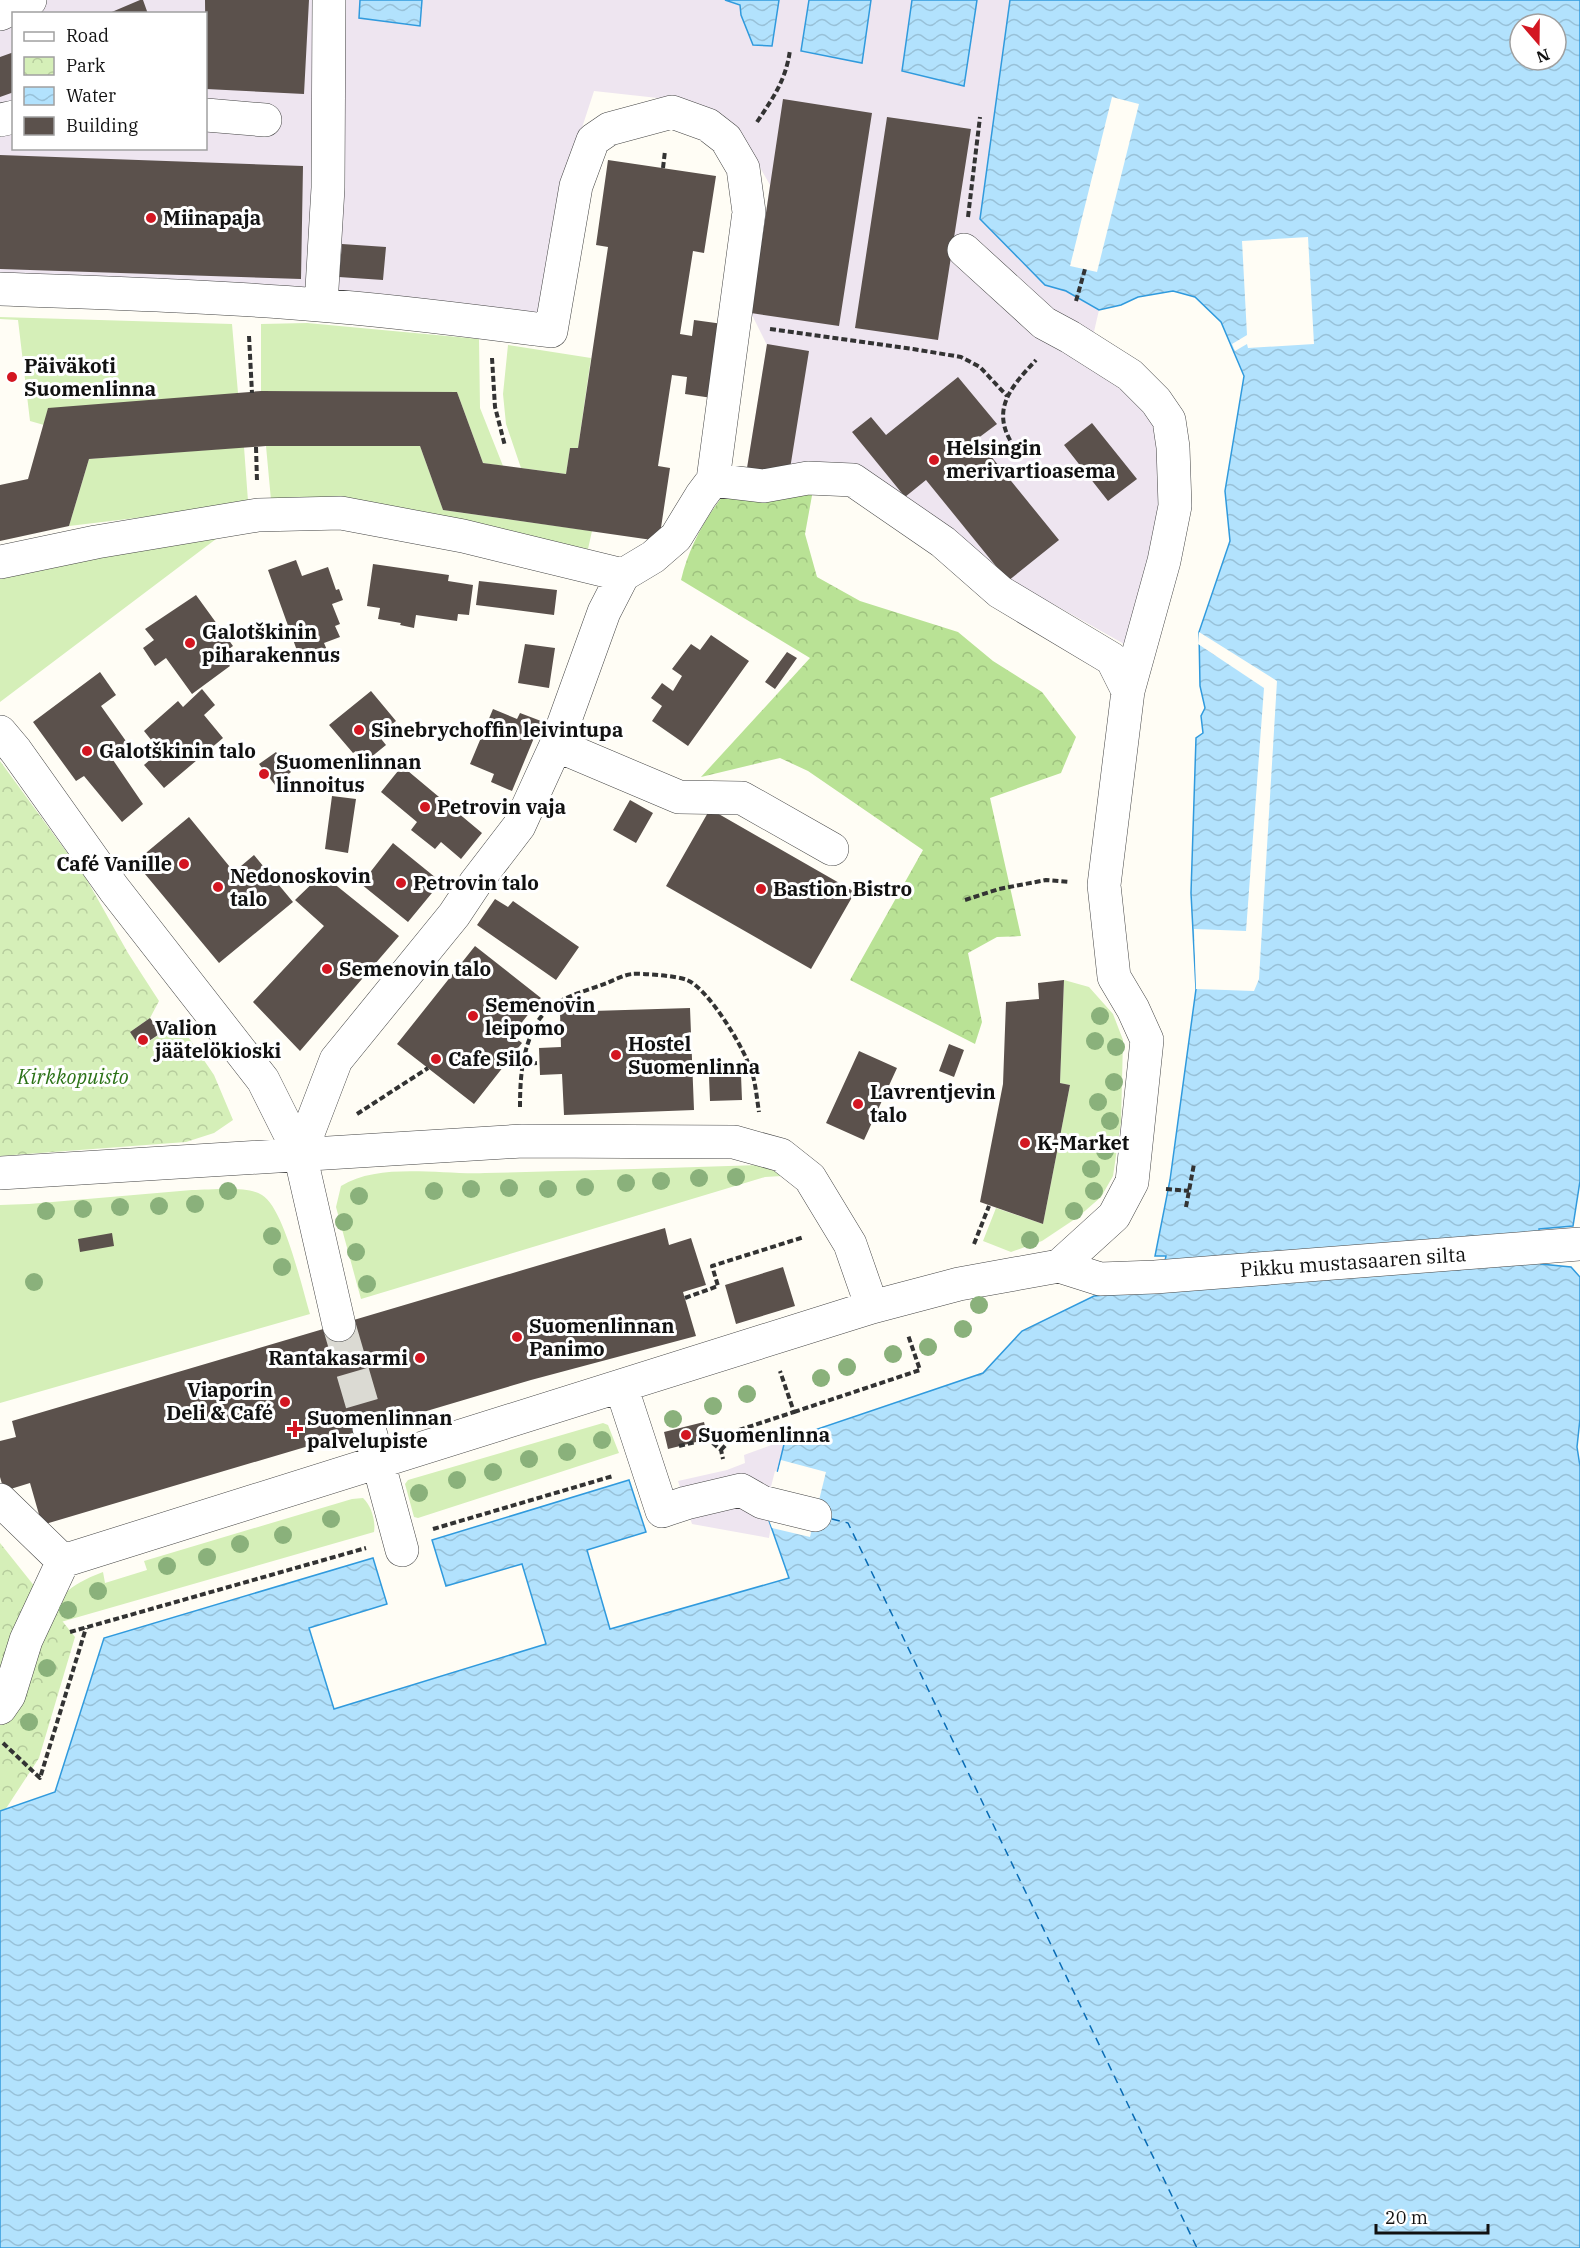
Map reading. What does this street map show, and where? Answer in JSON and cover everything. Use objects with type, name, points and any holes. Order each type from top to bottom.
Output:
[{"type":"lane","points":[[0,14],[30,0]]},
{"type":"lane","points":[[321,305],[328,188],[329,0]]},
{"type":"lane","points":[[0,289],[321,305],[551,331],[576,186],[593,140],[609,129],[672,112],[708,125],[726,139],[743,168],[749,212],[713,480],[676,537],[653,557],[623,574],[604,612],[556,745],[519,826],[454,915],[336,1060],[300,1154]]},
{"type":"lane","points":[[207,116],[265,120]]},
{"type":"lane","points":[[0,1708],[9,1695],[26,1640],[63,1561],[884,1304],[959,1284],[1059,1266],[1114,1216],[1132,1182],[1147,1040],[1133,1009],[1114,977],[1104,885],[1128,691],[1164,561],[1175,506],[1173,447],[1169,420],[1156,400],[1130,375],[1044,323],[964,250]]},
{"type":"lane","points":[[713,480],[764,486],[808,478],[853,480],[943,542],[1000,592],[1112,659],[1128,691]]},
{"type":"lane","points":[[0,562],[96,542],[258,515],[341,513],[463,536],[623,574]]},
{"type":"lane","points":[[0,732],[114,889],[263,1080],[300,1154],[339,1325]]},
{"type":"lane","points":[[556,745],[679,797],[742,798],[832,849]]},
{"type":"lane","points":[[0,1173],[522,1141],[734,1142],[781,1155],[810,1178],[884,1304]]},
{"type":"lane","name":"Pikku mustasaaren silta","points":[[1059,1266],[1100,1279],[1155,1277],[1566,1245]]},
{"type":"lane","points":[[621,1386],[662,1511],[741,1490],[762,1502],[818,1505]]},
{"type":"lane","points":[[369,1428],[400,1544]]},
{"type":"lane","points":[[0,1500],[63,1561]]},
{"type":"path","points":[[731,148],[757,122],[778,91],[788,69],[790,50]]},
{"type":"path","points":[[964,250],[980,117]]},
{"type":"path","points":[[663,168],[666,147]]},
{"type":"path","points":[[1075,305],[1085,269]]},
{"type":"path","points":[[247,300],[252,393]]},
{"type":"path","points":[[768,329],[961,357],[980,367],[1007,396]]},
{"type":"path","points":[[492,354],[495,407],[504,446]]},
{"type":"path","points":[[1015,448],[1006,434],[1004,405],[1007,396],[1021,376]]},
{"type":"path","points":[[965,900],[999,889],[1046,880],[1104,885]]},
{"type":"path","points":[[522,1141],[520,1095],[522,1064],[526,1047],[537,1021],[561,1001],[631,974],[688,980],[711,1001],[731,1029],[753,1076],[759,1114],[758,1149]]},
{"type":"path","points":[[522,1064],[539,1063]]},
{"type":"path","points":[[385,1095],[428,1068]]},
{"type":"path","points":[[1186,1207],[1194,1164]]},
{"type":"path","points":[[1163,1188],[1189,1191]]},
{"type":"path","points":[[685,1298],[718,1286],[712,1266],[839,1226]]},
{"type":"path","points":[[721,1450],[740,1430],[920,1370],[884,1304]]},
{"type":"path","points":[[769,1339],[794,1412]]},
{"type":"path","points":[[26,1640],[55,1636],[400,1544],[648,1465],[669,1449],[708,1439],[721,1450],[727,1470],[741,1490]]},
{"type":"path","points":[[0,1741],[40,1778],[87,1627]]},
{"type":"shaded area","points":[[0,0],[360,0],[360,18],[420,26],[422,0],[725,0],[740,5],[741,15],[772,46],[779,0],[809,0],[802,50],[862,62],[871,0],[912,0],[903,71],[963,86],[977,0],[1010,0],[980,219],[1045,285],[1066,291],[1099,310],[1090,349],[1130,375],[1173,447],[1133,649],[1055,605],[1008,584],[895,490],[747,468],[767,345],[751,313],[770,185],[749,148],[667,99],[594,91],[575,149],[543,315],[0,280]]},
{"type":"shaded area","points":[[785,1440],[769,1538],[692,1524],[678,1481],[727,1470],[745,1463],[744,1455]]},
{"type":"green space","points":[[0,317],[232,324],[238,393],[44,425],[30,421],[18,320],[0,319]]},
{"type":"green space","points":[[307,323],[479,339],[480,408],[503,466],[483,463],[457,392],[261,391],[261,324]]},
{"type":"green space","points":[[508,345],[591,358],[578,448],[570,448],[566,474],[521,468],[506,424],[503,394]]},
{"type":"green space","points":[[266,446],[420,446],[443,510],[592,531],[588,549],[356,505],[271,500]]},
{"type":"green space","points":[[244,447],[248,501],[169,514],[69,526],[89,459]]},
{"type":"green space","points":[[813,490],[805,534],[817,577],[860,601],[958,632],[993,661],[1042,692],[1076,737],[1061,773],[990,798],[1021,936],[997,937],[968,953],[982,1022],[975,1044],[850,980],[923,850],[808,771],[780,758],[701,777],[810,658],[681,580],[688,556],[710,513],[725,493]]},
{"type":"green space","points":[[220,536],[0,702],[0,572]]},
{"type":"green space","name":"Kirkkopuisto","points":[[0,761],[87,880],[128,953],[159,1001],[150,1018],[130,1032],[141,1047],[178,1022],[214,1075],[233,1120],[214,1133],[186,1142],[0,1156]]},
{"type":"green space","points":[[1064,980],[1089,987],[1113,1014],[1123,1040],[1121,1122],[1113,1176],[1101,1197],[1078,1217],[1042,1241],[1011,1252],[983,1241],[996,1208],[1043,1224],[1070,1085],[1060,1083]]},
{"type":"green space","points":[[760,1165],[793,1179],[782,1176],[765,1177],[361,1299],[336,1207],[341,1186],[373,1174],[392,1172],[485,1173]]},
{"type":"green space","points":[[192,1190],[247,1190],[262,1195],[270,1203],[285,1232],[310,1314],[0,1403],[0,1205]]},
{"type":"green space","points":[[603,1423],[608,1425],[619,1453],[418,1518],[414,1517],[405,1484],[408,1480]]},
{"type":"green space","points":[[363,1498],[372,1513],[374,1532],[40,1628],[66,1593],[90,1577],[103,1572],[105,1583],[147,1570],[144,1561],[352,1499]]},
{"type":"green space","points":[[0,1543],[75,1637],[39,1758],[5,1810],[0,1811]]},
{"type":"water","points":[[360,0],[422,0],[420,26],[359,18]]},
{"type":"water","points":[[725,0],[779,0],[772,46],[753,45],[741,15],[740,5]]},
{"type":"water","points":[[809,0],[871,0],[862,63],[801,51]]},
{"type":"water","points":[[912,0],[977,0],[964,86],[902,71]]},
{"type":"water","points":[[1010,0],[1580,0],[1580,1181],[1573,1226],[1539,1229],[1541,1264],[1571,1267],[1580,1277],[1580,1419],[1577,1447],[1580,1466],[1580,2248],[0,2248],[0,1811],[55,1792],[104,1638],[373,1558],[387,1604],[309,1628],[334,1709],[546,1644],[522,1564],[446,1586],[432,1540],[629,1480],[646,1532],[587,1550],[610,1629],[789,1578],[767,1515],[785,1440],[983,1373],[1022,1331],[1094,1296],[1159,1290],[1166,1256],[1155,1256],[1170,1180],[1196,989],[1191,893],[1196,738],[1203,733],[1201,716],[1205,708],[1200,686],[1199,632],[1230,541],[1225,491],[1244,376],[1221,322],[1195,297],[1173,291],[1138,297],[1121,305],[1099,310],[1066,291],[1045,285],[980,219]]},
{"type":"pier","points":[[1112,97],[1139,104],[1097,272],[1070,266]]},
{"type":"pier","points":[[1308,237],[1314,344],[1248,348],[1247,344],[1235,351],[1232,344],[1247,335],[1242,241]]},
{"type":"pier","points":[[1199,632],[1277,681],[1259,979],[1254,991],[1196,989],[1194,929],[1246,931],[1264,688],[1198,644]]},
{"type":"pier","points":[[781,1460],[826,1472],[810,1537],[772,1528],[767,1515],[764,1514],[775,1471],[778,1472]]},
{"type":"building","points":[[143,0],[147,12],[112,12]]},
{"type":"building","points":[[205,0],[309,0],[304,94],[207,89],[207,12],[205,12]]},
{"type":"building","points":[[12,53],[12,93],[0,97],[0,57]]},
{"type":"building","points":[[783,99],[872,113],[839,326],[751,313]]},
{"type":"building","points":[[887,117],[971,129],[938,340],[855,328]]},
{"type":"building","name":"Miinapaja","points":[[0,155],[303,166],[301,279],[0,269]]},
{"type":"building","points":[[608,160],[716,176],[704,253],[693,251],[680,334],[692,336],[694,320],[723,324],[712,398],[685,394],[687,377],[672,375],[658,466],[670,468],[659,541],[443,510],[420,446],[266,446],[89,459],[69,526],[0,541],[0,485],[28,479],[48,408],[261,391],[457,392],[483,463],[566,474],[570,448],[578,448],[608,247],[596,245]]},
{"type":"building","points":[[342,244],[386,247],[383,280],[339,277]]},
{"type":"building","points":[[767,344],[809,351],[789,475],[747,468]]},
{"type":"building","name":"Helsingin merivartioasema","points":[[958,377],[997,424],[977,439],[1059,540],[1008,581],[926,480],[905,497],[852,432],[871,417],[886,435]]},
{"type":"building","points":[[1092,423],[1137,479],[1108,501],[1064,445]]},
{"type":"building","points":[[296,560],[302,576],[328,567],[336,590],[339,589],[343,600],[332,604],[340,624],[335,626],[340,637],[324,643],[327,650],[300,659],[268,570]]},
{"type":"building","points":[[373,564],[449,575],[448,581],[473,585],[469,615],[458,614],[457,621],[416,615],[414,628],[378,619],[380,608],[367,606]]},
{"type":"building","points":[[479,581],[557,590],[554,615],[476,605]]},
{"type":"building","name":"Galotškinin piharakennus","points":[[196,595],[233,646],[222,654],[230,666],[192,694],[166,658],[155,666],[143,648],[154,640],[145,629]]},
{"type":"building","points":[[711,635],[749,661],[688,746],[652,721],[662,706],[651,698],[662,683],[673,691],[682,676],[672,669],[691,644],[700,650]]},
{"type":"building","points":[[525,644],[555,648],[549,688],[518,683]]},
{"type":"building","points":[[787,652],[797,658],[775,689],[765,682]]},
{"type":"building","name":"Galotškinin talo","points":[[100,672],[116,695],[101,706],[128,744],[111,757],[143,804],[122,822],[84,776],[76,781],[33,722]]},
{"type":"building","points":[[202,689],[215,705],[204,715],[223,738],[164,788],[144,765],[160,751],[144,731],[178,701],[183,707]]},
{"type":"building","name":"Sinebrychoffin leivintupa","points":[[371,691],[396,721],[378,735],[386,745],[365,762],[356,751],[353,753],[329,725]]},
{"type":"building","points":[[493,709],[517,719],[520,713],[541,721],[512,791],[491,782],[494,774],[470,764]]},
{"type":"building","points":[[276,752],[291,772],[275,785],[259,764]]},
{"type":"building","name":"Petrovin vaja","points":[[402,766],[482,833],[461,859],[441,842],[435,849],[411,830],[417,822],[381,792]]},
{"type":"building","points":[[332,796],[356,799],[348,853],[325,849]]},
{"type":"building","points":[[630,800],[653,813],[636,843],[613,830]]},
{"type":"building","name":"Bastion Bistro","points":[[710,809],[855,892],[811,969],[666,886]]},
{"type":"building","name":"Nedonoskovin talo","points":[[189,817],[234,872],[254,855],[293,902],[219,963],[135,862]]},
{"type":"building","name":"Petrovin talo","points":[[393,843],[441,882],[408,922],[361,884]]},
{"type":"building","name":"Semenovin talo","points":[[322,874],[399,936],[300,1051],[253,1002],[324,926],[295,900]]},
{"type":"building","points":[[495,899],[508,907],[513,901],[579,947],[556,980],[477,925]]},
{"type":"building","name":"Semenovin leipomo","points":[[475,946],[541,998],[512,1035],[522,1043],[474,1104],[397,1044]]},
{"type":"building","name":"K-Market","points":[[1064,980],[1060,1083],[1070,1085],[1043,1224],[980,1202],[1003,1084],[1006,1002],[1039,999],[1038,983]]},
{"type":"building","name":"Hostel Suomenlinna","points":[[690,1008],[694,1110],[564,1115],[562,1074],[540,1075],[539,1048],[561,1047],[560,1012]]},
{"type":"building","name":"Valion jäätelökioski","points":[[150,1018],[161,1033],[140,1047],[130,1032]]},
{"type":"building","points":[[949,1044],[964,1050],[954,1077],[939,1071]]},
{"type":"building","name":"Lavrentjevin talo","points":[[859,1051],[897,1068],[864,1140],[826,1123]]},
{"type":"building","points":[[741,1075],[742,1100],[710,1101],[709,1076]]},
{"type":"building","name":"Rantakasarmi","points":[[665,1228],[669,1245],[691,1238],[706,1285],[683,1292],[696,1336],[531,1380],[42,1525],[30,1483],[4,1491],[0,1477],[0,1441],[16,1437],[12,1421]]},
{"type":"building","points":[[112,1233],[114,1246],[80,1252],[78,1239]]},
{"type":"building","points":[[783,1267],[795,1306],[736,1324],[725,1285]]},
{"type":"building","name":"Suomenlinna","points":[[704,1422],[708,1439],[668,1449],[664,1432]]},
{"type":"ferry route","points":[[832,1519],[848,1523],[1197,2248]]},
{"type":"tunnel","points":[[339,1325],[369,1428]]},
{"type":"place","name":"Miinapaja","points":[[151,218]]},
{"type":"place","name":"Päiväkoti Suomenlinna","points":[[12,377]]},
{"type":"place","name":"Helsingin merivartioasema","points":[[934,460]]},
{"type":"place","name":"Galotškinin piharakennus","points":[[190,643]]},
{"type":"place","name":"Sinebrychoffin leivintupa","points":[[359,730]]},
{"type":"place","name":"Galotškinin talo","points":[[87,751]]},
{"type":"place","name":"Suomenlinnan linnoitus","points":[[264,774]]},
{"type":"place","name":"Petrovin vaja","points":[[425,807]]},
{"type":"place","name":"Café Vanille","points":[[184,864]]},
{"type":"place","name":"Petrovin talo","points":[[401,883]]},
{"type":"place","name":"Nedonoskovin talo","points":[[218,887]]},
{"type":"place","name":"Bastion Bistro","points":[[761,889]]},
{"type":"place","name":"Semenovin talo","points":[[327,969]]},
{"type":"place","name":"Semenovin leipomo","points":[[473,1016]]},
{"type":"place","name":"Valion jäätelökioski","points":[[143,1040]]},
{"type":"place","name":"Hostel Suomenlinna","points":[[616,1055]]},
{"type":"place","name":"Cafe Silo","points":[[436,1059]]},
{"type":"place","name":"Lavrentjevin talo","points":[[858,1104]]},
{"type":"place","name":"K-Market","points":[[1025,1143]]},
{"type":"place","name":"Suomenlinnan Panimo","points":[[517,1337]]},
{"type":"place","name":"Rantakasarmi","points":[[420,1358]]},
{"type":"place","name":"Viaporin Deli & Café","points":[[285,1402]]},
{"type":"place","name":"Suomenlinnan palvelupiste","points":[[295,1429]]},
{"type":"place","name":"Suomenlinna","points":[[686,1435]]}]
